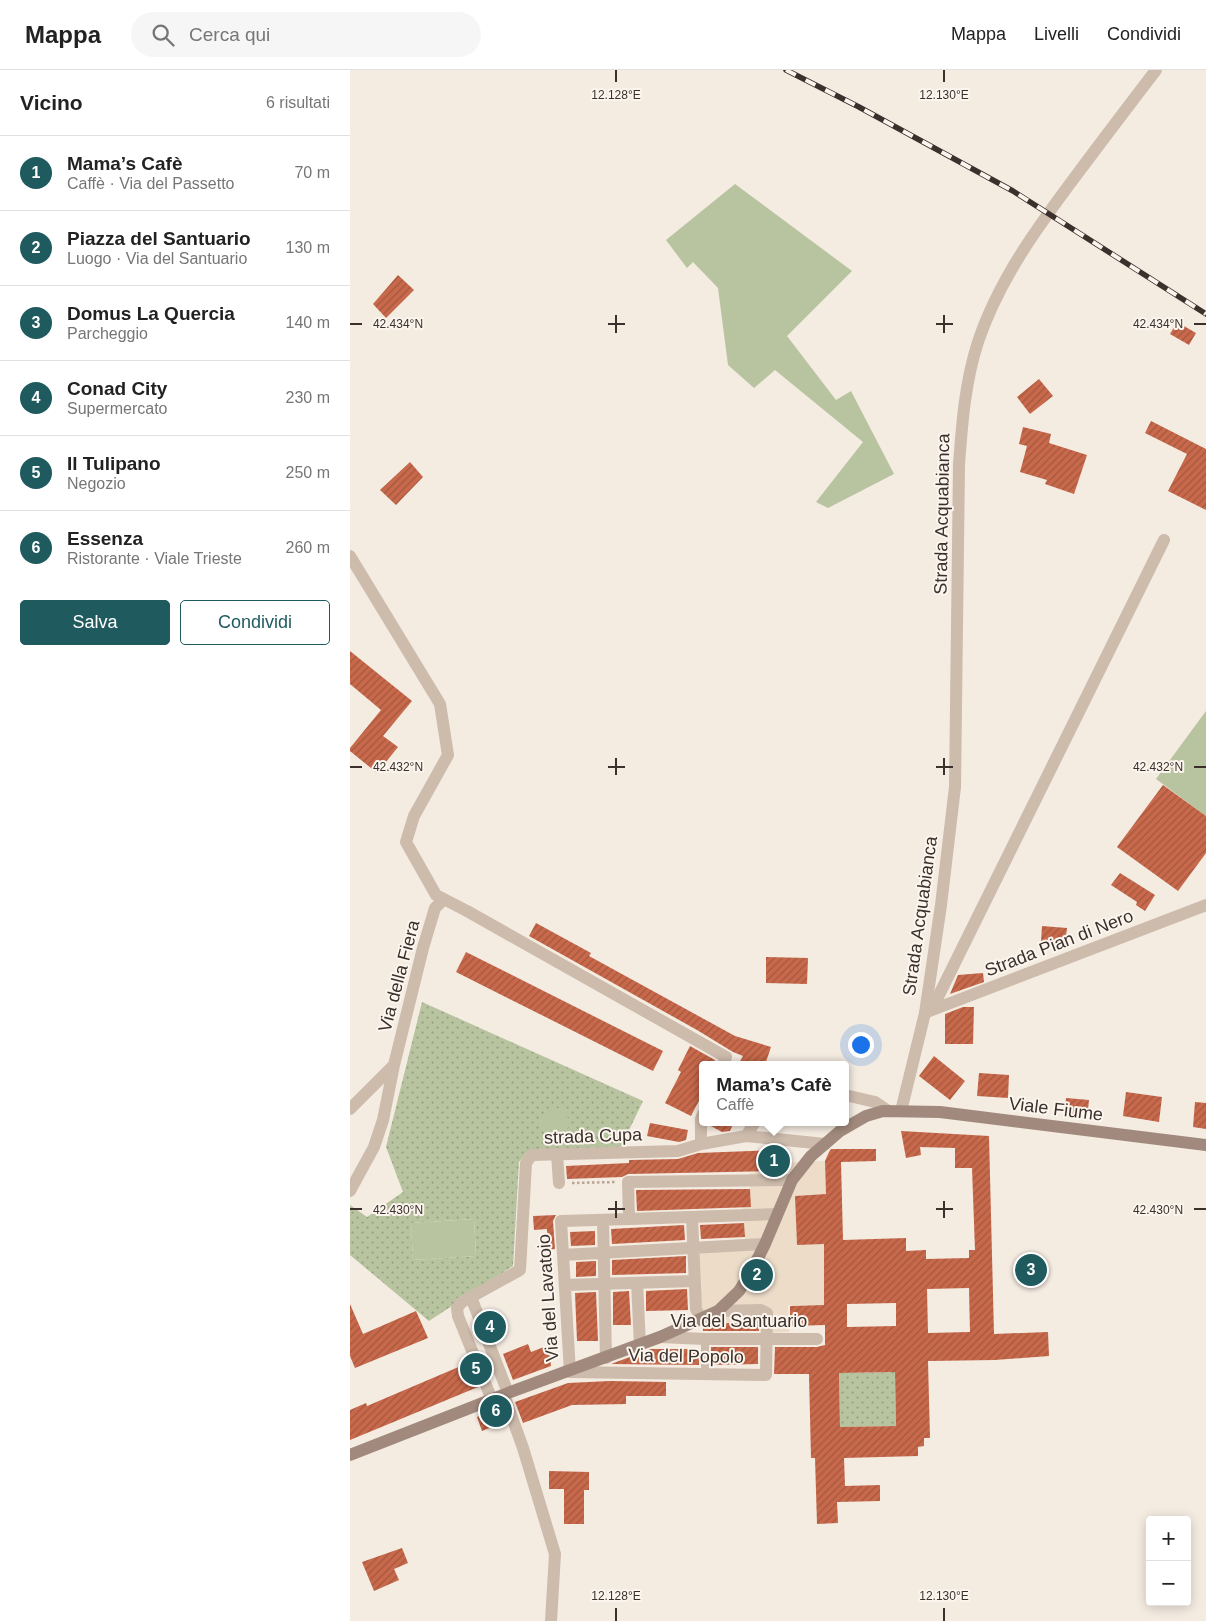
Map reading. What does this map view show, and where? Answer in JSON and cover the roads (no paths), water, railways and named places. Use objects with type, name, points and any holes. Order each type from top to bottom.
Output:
[{"type":"main road","name":"Via del Santuario","points":[[849,1126],[866,1116],[888,1111],[902,1111]]},
{"type":"main road","name":"Viale Fiume","points":[[902,1111],[940,1112],[1206,1145]]},
{"type":"main road","name":"Via del Santuario","points":[[350,1455],[660,1337],[718,1311],[739,1291],[751,1272],[792,1180],[811,1156],[849,1126]]},
{"type":"street","name":"Strada Acquabianca","points":[[902,1111],[925,1013],[941,905],[955,787],[959,465],[962,422],[968,381],[978,341],[994,303],[1035,231],[1156,70]]},
{"type":"street","name":"Strada Acquabianca","points":[[925,1013],[936,1001],[1164,540]]},
{"type":"street","points":[[350,556],[440,704],[448,755],[414,816],[406,842],[436,895],[683,1032],[726,1057],[724,1061]]},
{"type":"street","name":"Via della Fiera","points":[[350,1191],[374,1147],[383,1120],[394,1065],[426,940],[435,908],[444,899]]},
{"type":"street","name":"Strada Pian di Nero","points":[[925,1013],[1206,906]]},
{"type":"street","points":[[350,1109],[394,1065]]},
{"type":"street","points":[[849,1096],[875,1102],[888,1111]]},
{"type":"street","points":[[701,1126],[701,1144]]},
{"type":"street","points":[[746,1136],[752,1126]]},
{"type":"street","name":"strada Cupa","points":[[471,1297],[520,1270],[526,1163],[532,1156],[678,1151],[701,1144],[746,1136],[824,1144]]},
{"type":"street","points":[[557,1154],[559,1183]]},
{"type":"street","points":[[629,1219],[628,1182],[792,1180]]},
{"type":"street","points":[[603,1359],[606,1284],[603,1220],[778,1214]]},
{"type":"street","points":[[692,1217],[696,1309],[701,1319]]},
{"type":"street","name":"Via del Lavatoio","points":[[570,1372],[561,1221],[603,1220]]},
{"type":"street","points":[[563,1255],[765,1244]]},
{"type":"street","points":[[565,1285],[694,1281]]},
{"type":"street","points":[[637,1283],[640,1344]]},
{"type":"street","points":[[501,1396],[471,1297],[458,1305],[456,1311],[501,1396],[523,1448],[555,1554],[551,1621]]},
{"type":"street","points":[[718,1311],[761,1310],[767,1313],[767,1339]]},
{"type":"street","name":"Via del Santuario","points":[[660,1337],[817,1339]]},
{"type":"street","name":"Via del Popolo","points":[[570,1372],[766,1375],[767,1339]]},
{"type":"lane","points":[[705,1339],[705,1374]]},
{"type":"railway","points":[[786,70],[859,107],[1013,191],[1206,314]]},
{"type":"place","name":"Mama’s Cafè","points":[[774,1161]]},
{"type":"place","name":"Domus La Quercia","points":[[1031,1270]]},
{"type":"place","name":"Piazza del Santuario","points":[[757,1275]]},
{"type":"place","name":"Conad City","points":[[490,1327]]},
{"type":"place","name":"Il Tulipano","points":[[476,1369]]},
{"type":"place","name":"Essenza","points":[[496,1411]]}]
